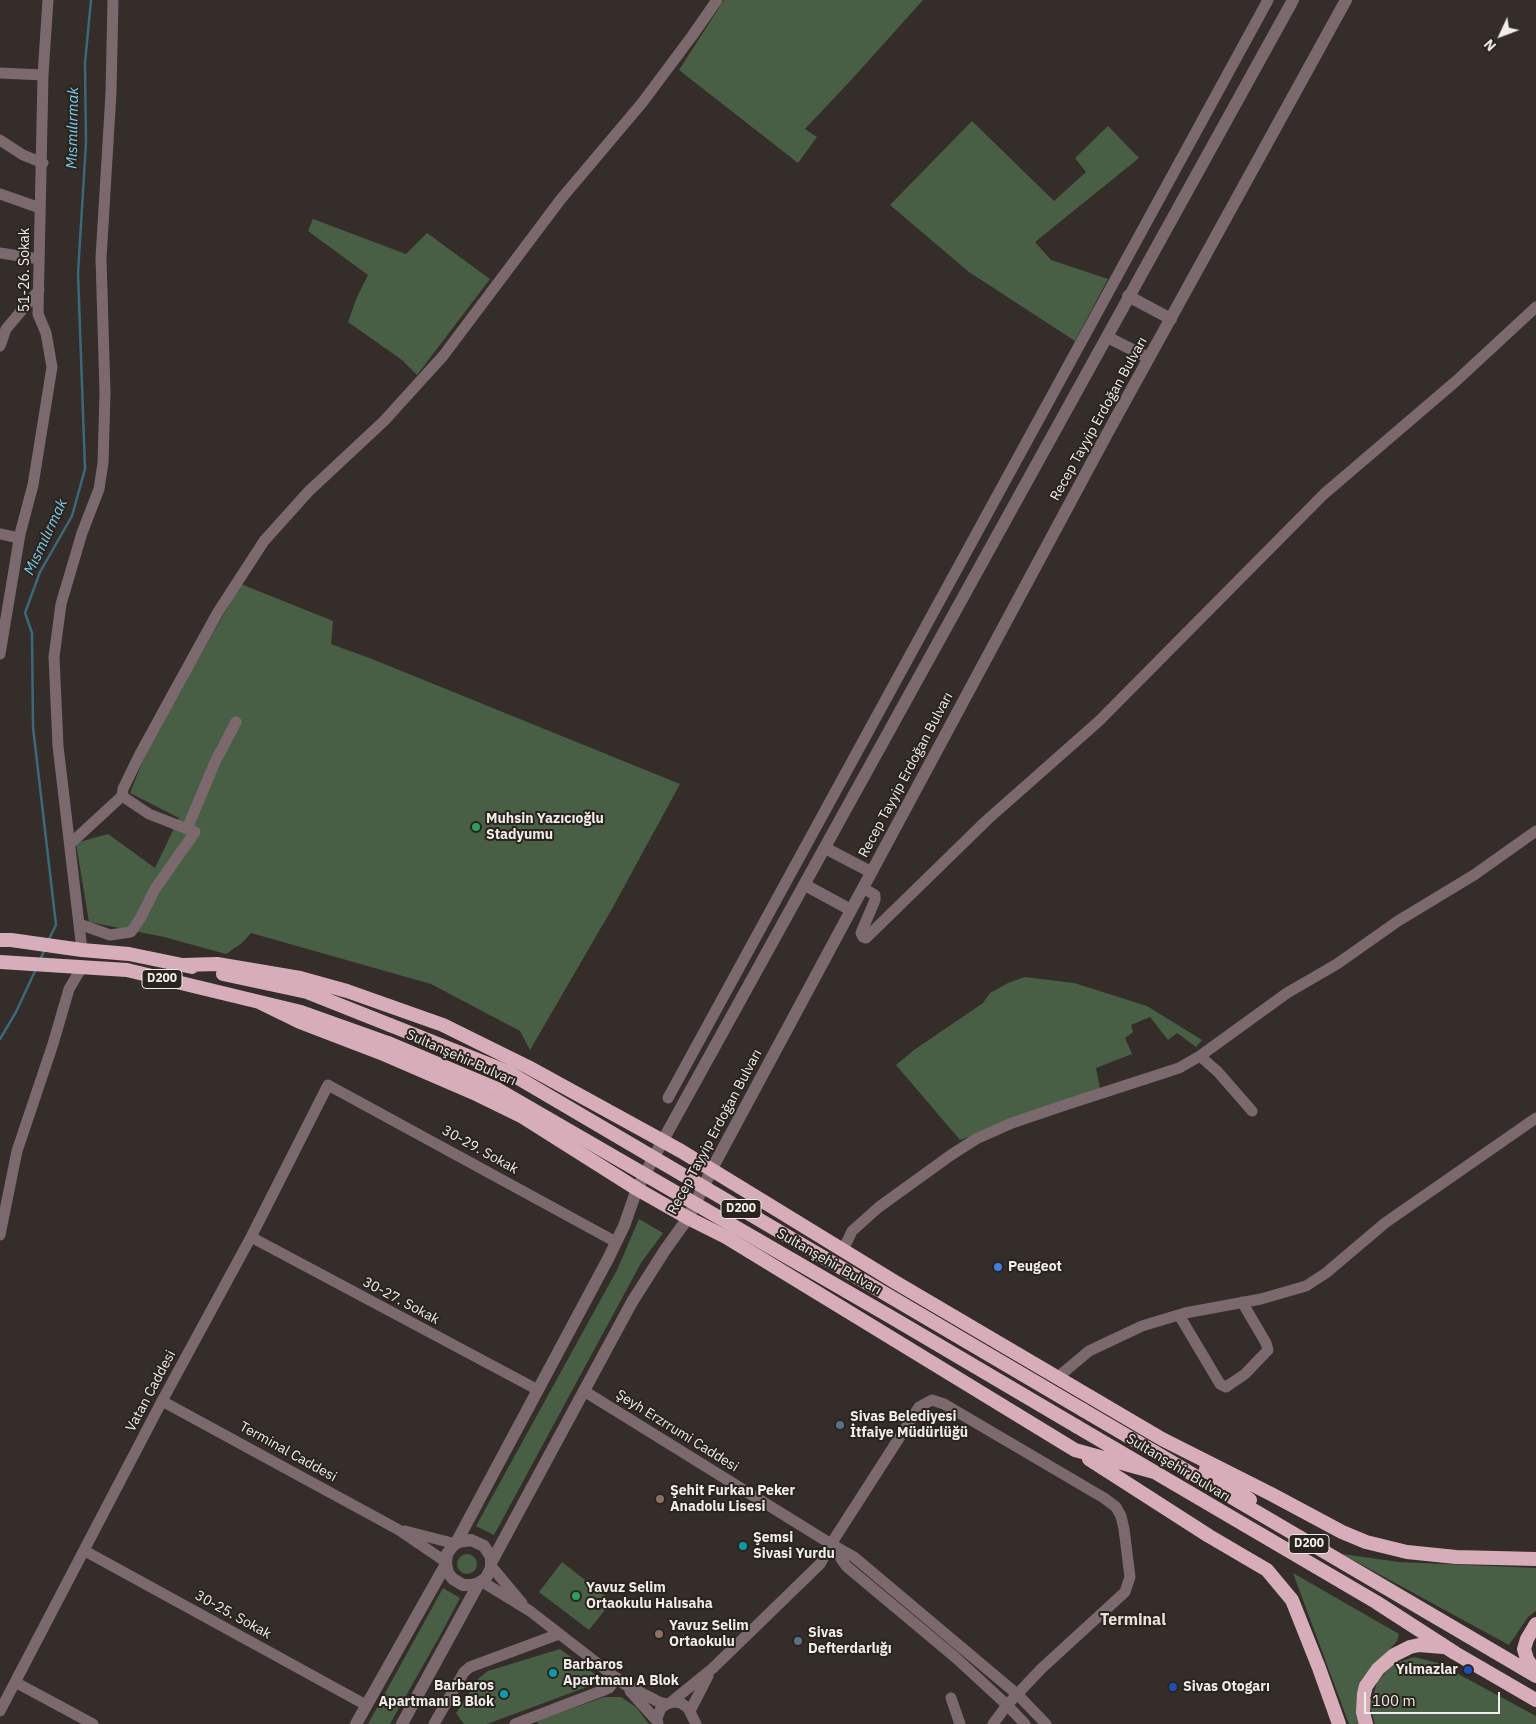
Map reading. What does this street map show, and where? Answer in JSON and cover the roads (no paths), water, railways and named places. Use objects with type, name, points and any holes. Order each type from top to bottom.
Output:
[{"type":"highway","name":"Sultanşehir Bulvarı","points":[[5,940],[129,954],[307,992],[508,1072],[1356,1572],[1536,1675]]},
{"type":"highway","name":"Sultanşehir Bulvarı","points":[[2,963],[127,970],[301,1012],[388,1043],[497,1089],[883,1312],[1376,1602],[1445,1647],[1536,1700]]},
{"type":"highway","points":[[183,965],[217,964],[300,978],[347,991],[443,1025],[528,1067],[696,1160],[843,1250],[1162,1438],[1342,1532],[1366,1542],[1407,1552],[1456,1557],[1536,1559]]},
{"type":"highway","points":[[259,1002],[300,1022],[386,1055],[523,1116],[637,1189],[726,1237],[1076,1450],[1209,1536],[1267,1570],[1292,1600],[1339,1724]]},
{"type":"highway","points":[[1162,1438],[1356,1572]]},
{"type":"highway","points":[[1076,1450],[1154,1472]]},
{"type":"highway","points":[[1536,1624],[1527,1639],[1524,1649],[1536,1675]]},
{"type":"highway","points":[[1366,1724],[1363,1712],[1364,1694],[1372,1677],[1385,1662],[1402,1650],[1410,1647],[1419,1645],[1445,1647]]},
{"type":"street","name":"51-26. Sokak","points":[[0,654],[19,538],[33,485],[52,367],[46,333],[38,314],[44,75],[48,0]]},
{"type":"street","points":[[75,949],[79,924],[58,746],[54,656],[61,604],[82,533],[99,489],[103,463],[104,393],[101,258],[111,93],[113,0]]},
{"type":"street","points":[[70,844],[122,796],[123,789],[139,756],[218,612],[264,541],[308,492],[384,421],[443,356],[561,199],[642,103],[717,0]]},
{"type":"street","points":[[668,1098],[1268,0]]},
{"type":"street","points":[[356,1724],[446,1563],[448,1552],[456,1543],[616,1242],[624,1226],[637,1189],[662,1142],[1293,0]]},
{"type":"street","name":"Recep Tayyip Erdoğan Bulvarı","points":[[491,1564],[632,1302],[688,1218],[871,872],[1148,358],[1346,0]]},
{"type":"street","points":[[0,73],[44,75]]},
{"type":"street","points":[[0,140],[23,155],[43,164]]},
{"type":"street","points":[[0,194],[40,208]]},
{"type":"street","points":[[0,253],[39,259]]},
{"type":"street","points":[[0,346],[6,329],[38,290]]},
{"type":"street","points":[[1128,296],[1171,319]]},
{"type":"street","points":[[1101,306],[1118,316]]},
{"type":"street","points":[[863,888],[875,895],[861,934],[866,938],[987,820],[1099,721],[1324,494],[1455,382],[1536,307]]},
{"type":"street","points":[[1107,337],[1148,358]]},
{"type":"street","points":[[0,534],[19,538]]},
{"type":"street","points":[[187,830],[215,762],[236,722]]},
{"type":"street","points":[[79,924],[110,935],[131,932],[155,889],[195,832],[149,814],[122,796]]},
{"type":"street","points":[[843,1250],[852,1231],[879,1207],[976,1139],[1012,1123],[1054,1108],[1179,1068],[1200,1056],[1286,993],[1337,964],[1398,922],[1474,875],[1536,831]]},
{"type":"street","points":[[825,848],[871,872]]},
{"type":"street","points":[[802,855],[816,865]]},
{"type":"street","points":[[804,885],[851,910]]},
{"type":"street","points":[[0,1235],[16,1151],[53,1044],[69,990],[82,967]]},
{"type":"street","points":[[1200,1056],[1218,1072],[1252,1111]]},
{"type":"street","name":"Vatan Caddesi","points":[[0,1711],[250,1237],[328,1084]]},
{"type":"street","name":"30-29. Sokak","points":[[328,1084],[616,1242]]},
{"type":"street","points":[[1058,1377],[1088,1351],[1142,1326],[1179,1314],[1286,1293],[1306,1286],[1326,1273],[1384,1223],[1536,1118]]},
{"type":"street","name":"30-27. Sokak","points":[[250,1237],[538,1390]]},
{"type":"street","points":[[1179,1314],[1220,1384],[1226,1386],[1244,1374],[1268,1350],[1266,1343],[1242,1302]]},
{"type":"street","name":"Şeyh Erzrrumi Caddesi","points":[[584,1391],[854,1557],[1018,1695],[1046,1724]]},
{"type":"street","points":[[658,1722],[660,1711],[713,1668],[820,1564],[919,1407],[932,1400],[944,1404],[1104,1498],[1116,1508],[1121,1516],[1130,1578],[1124,1592],[1041,1669],[992,1724]]},
{"type":"street","name":"Terminal Caddesi","points":[[162,1401],[399,1530],[446,1563]]},
{"type":"street","name":"Terminal Caddesi","points":[[399,1530],[456,1543]]},
{"type":"street","points":[[402,1724],[480,1582],[489,1573],[491,1564],[488,1550],[479,1542],[466,1540],[456,1543]]},
{"type":"street","name":"Şeyh Erzrrumi Caddesi","points":[[831,1544],[846,1566],[956,1658],[1025,1724]]},
{"type":"street","name":"30-25. Sokak","points":[[85,1551],[366,1705]]},
{"type":"street","points":[[446,1563],[450,1575],[458,1583],[468,1585],[480,1582],[530,1611],[620,1681],[659,1702],[668,1704],[681,1703],[693,1720]]},
{"type":"street","points":[[491,1564],[530,1611]]},
{"type":"street","points":[[434,1724],[464,1672],[470,1667],[559,1634]]},
{"type":"street","points":[[693,1720],[700,1689],[713,1668]]},
{"type":"street","points":[[620,1681],[658,1722]]},
{"type":"street","points":[[515,1724],[609,1688],[620,1681]]},
{"type":"street","points":[[14,1682],[93,1724]]},
{"type":"street","points":[[951,1698],[960,1724]]},
{"type":"waterway","name":"Mısmılırmak","points":[[48,941],[56,925],[33,727],[32,633],[25,613],[40,572],[72,516],[85,469],[78,273],[86,143],[85,63],[91,0]]},
{"type":"waterway","name":"Mısmılırmak","points":[[40,960],[45,949]]},
{"type":"waterway","name":"Mısmılırmak","points":[[0,1039],[16,1012],[36,969]]},
{"type":"place","name":"Muhsin Yazıcıoğlu Stadyumu","points":[[476,827]]},
{"type":"place","name":"Peugeot","points":[[998,1267]]},
{"type":"place","name":"Sivas Belediyesi İtfaiye Müdürlüğü","points":[[840,1425]]},
{"type":"place","name":"Şehit Furkan Peker Anadolu Lisesi","points":[[660,1499]]},
{"type":"place","name":"Şemsi Sivasi Yurdu","points":[[743,1546]]},
{"type":"place","name":"Yavuz Selim Ortaokulu Halısaha","points":[[576,1596]]},
{"type":"place","name":"Yavuz Selim Ortaokulu","points":[[659,1634]]},
{"type":"place","name":"Sivas Defterdarlığı","points":[[798,1641]]},
{"type":"place","name":"Yılmazlar","points":[[1468,1670]]},
{"type":"place","name":"Barbaros Apartmanı A Blok","points":[[553,1673]]},
{"type":"place","name":"Sivas Otogarı","points":[[1173,1687]]},
{"type":"place","name":"Barbaros Apartmanı B Blok","points":[[504,1694]]},
{"type":"district","name":"Terminal","points":[[1133,1620]]}]
